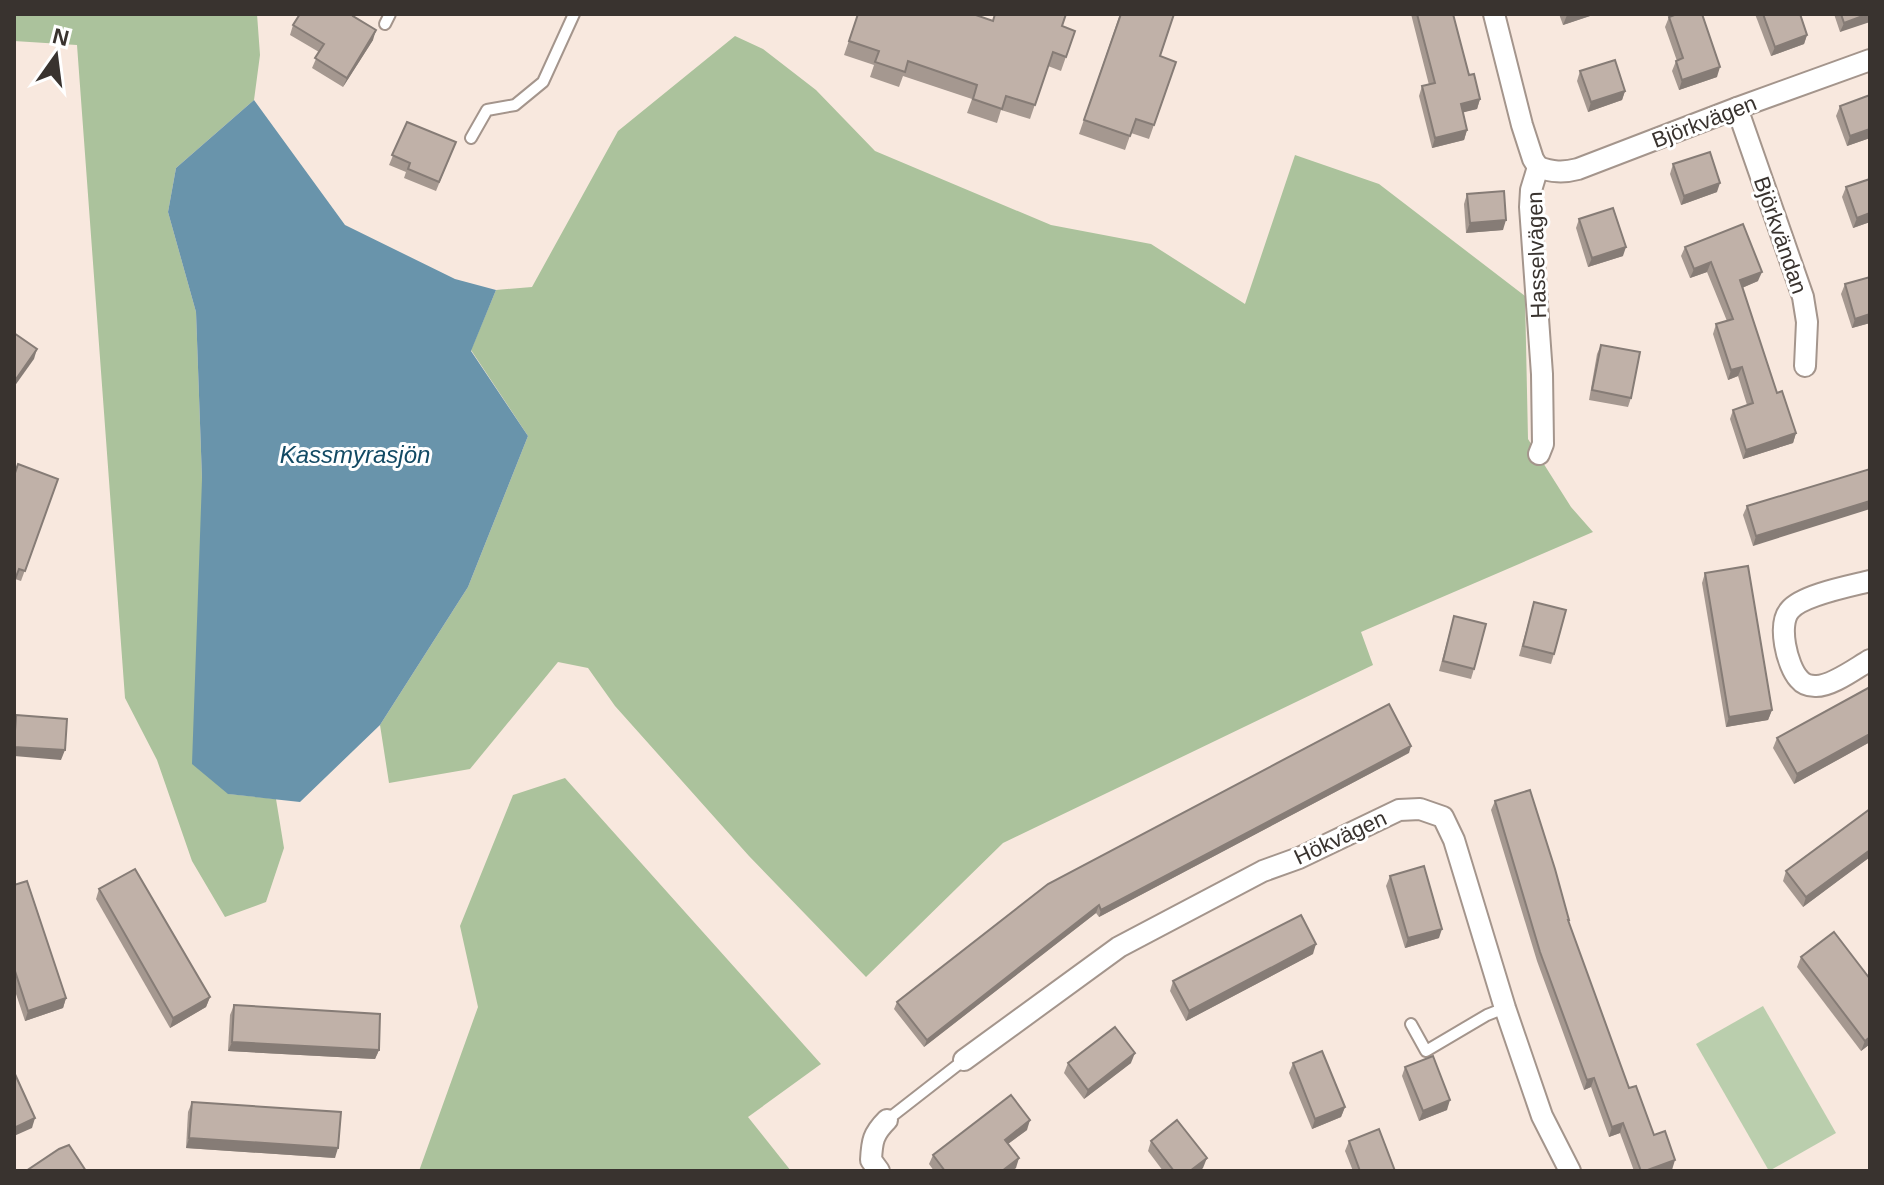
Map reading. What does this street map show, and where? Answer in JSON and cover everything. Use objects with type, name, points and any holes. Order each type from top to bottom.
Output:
[{"type":"street","name":"Hasselvägen","points":[[1494,14],[1522,125],[1538,167],[1530,207],[1542,374],[1543,444],[1539,454]]},
{"type":"street","name":"Björkvägen","points":[[1538,167],[1563,173],[1578,169],[1870,60]]},
{"type":"street","name":"Björkvändan","points":[[1737,108],[1803,297],[1807,322],[1805,366]]},
{"type":"street","points":[[1870,581],[1797,603],[1788,611],[1783,629],[1787,653],[1798,679],[1805,684],[1821,686],[1870,660]]},
{"type":"street","name":"Hökvägen","points":[[964,1060],[1119,947],[1263,871],[1299,858],[1399,810],[1420,809],[1443,817],[1454,840],[1505,1008],[1542,1116],[1570,1171]]},
{"type":"street","points":[[879,1171],[871,1160],[872,1142],[876,1131],[887,1120]]},
{"type":"lane","points":[[471,138],[487,110],[515,105],[543,82],[574,14]]},
{"type":"lane","points":[[1411,1024],[1426,1051],[1487,1015],[1505,1008]]},
{"type":"lane","points":[[887,1120],[964,1060]]},
{"type":"green space","points":[[14,14],[257,14],[260,55],[254,100],[176,168],[168,212],[196,312],[202,479],[229,794],[276,799],[284,848],[266,902],[225,917],[192,861],[157,760],[125,698],[77,45],[14,41]]},
{"type":"green space","points":[[735,36],[763,49],[816,90],[875,151],[1051,225],[1151,244],[1245,304],[1295,155],[1379,184],[1525,296],[1528,439],[1571,507],[1593,532],[1361,632],[1373,665],[1003,843],[866,977],[749,856],[615,706],[588,668],[558,662],[470,769],[389,783],[380,725],[468,587],[528,436],[471,350],[496,290],[532,287],[618,131]]},
{"type":"green space","points":[[565,778],[821,1064],[748,1117],[791,1171],[419,1171],[478,1007],[460,926],[513,795]]},
{"type":"green space","points":[[1763,1006],[1836,1133],[1769,1171],[1696,1044]]},
{"type":"water","name":"Kassmyrasjön","points":[[254,100],[345,225],[455,279],[496,290],[471,351],[528,436],[468,587],[380,725],[300,802],[228,794],[192,764],[202,479],[196,312],[168,212],[176,168]]},
{"type":"building","points":[[300,14],[354,14],[376,30],[347,78],[315,58],[324,44],[293,25]]},
{"type":"building","points":[[858,14],[973,14],[993,21],[995,14],[1066,14],[1062,26],[1075,31],[1066,57],[1053,52],[1035,105],[1006,96],[1002,109],[973,99],[977,85],[908,61],[905,72],[875,62],[879,51],[849,41]]},
{"type":"building","points":[[1121,14],[1174,14],[1160,56],[1176,62],[1154,125],[1136,119],[1130,136],[1084,120]]},
{"type":"building","points":[[1417,14],[1453,14],[1469,75],[1474,74],[1480,99],[1461,104],[1467,130],[1435,138],[1422,86],[1435,83]]},
{"type":"building","points":[[1702,14],[1720,67],[1682,80],[1676,61],[1683,58],[1669,17]]},
{"type":"building","points":[[1763,14],[1800,14],[1807,35],[1775,47]]},
{"type":"building","points":[[1841,14],[1868,14],[1844,23]]},
{"type":"building","points":[[1615,60],[1625,91],[1591,102],[1580,71]]},
{"type":"building","points":[[1870,95],[1870,129],[1850,136],[1840,106]]},
{"type":"building","points":[[407,122],[456,142],[439,182],[408,169],[410,163],[392,155]]},
{"type":"building","points":[[1710,152],[1720,183],[1684,196],[1673,164]]},
{"type":"building","points":[[1870,179],[1870,213],[1857,218],[1846,187]]},
{"type":"building","points":[[1504,191],[1506,220],[1470,223],[1467,194]]},
{"type":"building","points":[[1613,208],[1626,247],[1592,258],[1579,219]]},
{"type":"building","points":[[1743,224],[1762,272],[1740,280],[1777,393],[1782,391],[1796,433],[1746,450],[1733,410],[1753,403],[1742,367],[1731,370],[1716,324],[1733,319],[1711,262],[1694,269],[1685,247]]},
{"type":"building","points":[[1870,277],[1870,314],[1855,319],[1845,284]]},
{"type":"building","points":[[14,333],[37,349],[14,382]]},
{"type":"building","points":[[1601,345],[1640,352],[1631,398],[1592,390]]},
{"type":"building","points":[[18,464],[58,479],[25,571],[19,569],[14,582],[14,476]]},
{"type":"building","points":[[1870,469],[1870,501],[1756,536],[1747,506]]},
{"type":"building","points":[[1748,566],[1772,710],[1729,717],[1705,573]]},
{"type":"building","points":[[1534,602],[1566,610],[1554,654],[1523,646]]},
{"type":"building","points":[[1454,616],[1486,624],[1474,669],[1443,661]]},
{"type":"building","points":[[1870,687],[1870,734],[1797,774],[1777,738]]},
{"type":"building","points":[[1389,704],[1411,746],[1101,910],[1099,905],[927,1040],[897,1002],[1048,884]]},
{"type":"building","points":[[16,715],[67,719],[65,750],[14,747]]},
{"type":"building","points":[[1530,790],[1568,920],[1629,1088],[1636,1086],[1654,1135],[1665,1131],[1675,1160],[1645,1171],[1641,1171],[1623,1123],[1612,1127],[1594,1078],[1587,1080],[1540,952],[1495,801]]},
{"type":"building","points":[[1870,809],[1870,850],[1806,897],[1786,871]]},
{"type":"building","points":[[1424,866],[1442,929],[1408,938],[1390,876]]},
{"type":"building","points":[[135,869],[210,997],[173,1018],[99,889]]},
{"type":"building","points":[[27,881],[66,998],[28,1011],[14,968],[14,885]]},
{"type":"building","points":[[1301,915],[1316,944],[1189,1011],[1173,981]]},
{"type":"building","points":[[1834,932],[1870,979],[1870,1037],[1865,1041],[1801,957]]},
{"type":"building","points":[[234,1005],[380,1014],[379,1050],[232,1042]]},
{"type":"building","points":[[1115,1027],[1135,1053],[1088,1090],[1068,1063]]},
{"type":"building","points":[[1322,1051],[1345,1107],[1315,1119],[1293,1063]]},
{"type":"building","points":[[1433,1056],[1450,1100],[1423,1111],[1405,1067]]},
{"type":"building","points":[[14,1072],[35,1118],[14,1128]]},
{"type":"building","points":[[1011,1095],[1030,1120],[1005,1140],[1019,1158],[1002,1171],[945,1171],[933,1155]]},
{"type":"building","points":[[192,1102],[341,1112],[338,1148],[189,1138]]},
{"type":"building","points":[[1177,1120],[1207,1158],[1190,1171],[1174,1171],[1151,1141]]},
{"type":"building","points":[[1379,1129],[1395,1171],[1360,1171],[1349,1141]]},
{"type":"building","points":[[69,1145],[86,1171],[26,1171],[59,1149]]}]
